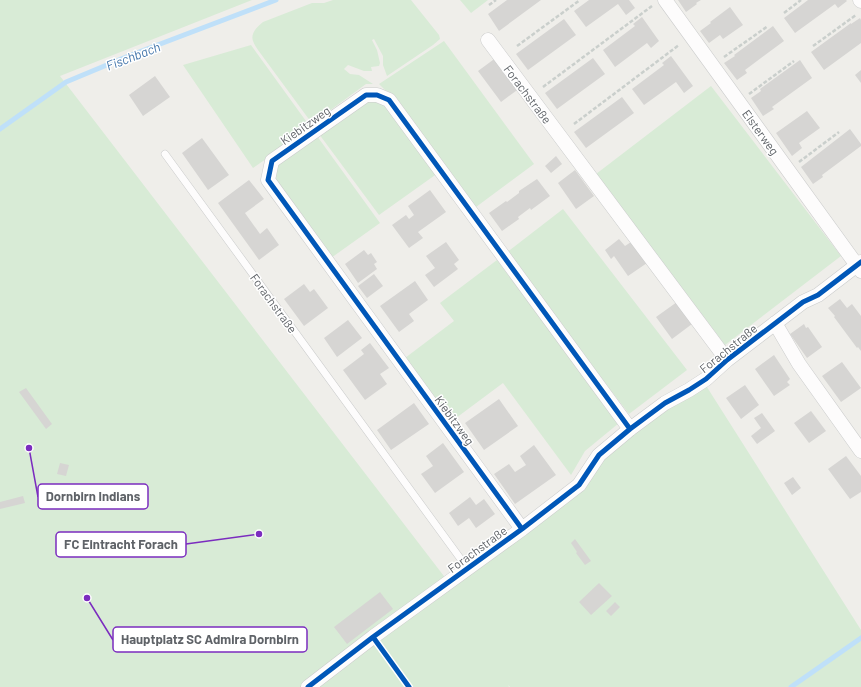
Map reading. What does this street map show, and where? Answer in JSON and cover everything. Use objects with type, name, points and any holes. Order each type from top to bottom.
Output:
[{"type":"street","name":"Elsterweg","points":[[660,2],[691,36],[860,266]]},
{"type":"street","name":"Forachstraße","points":[[488,40],[727,360]]},
{"type":"street","name":"Kiebitzweg","points":[[522,529],[268,180],[272,161],[366,95],[377,95],[389,100],[630,429]]},
{"type":"street","name":"Forachstraße","points":[[308,687],[372,637],[468,569],[579,485],[599,455],[630,429],[665,403],[690,390],[706,379],[727,360],[803,302],[818,295],[860,266]]},
{"type":"street","points":[[775,323],[799,364],[861,451]]},
{"type":"lane","name":"Forachstraße","points":[[165,154],[468,569]]},
{"type":"path","points":[[489,5],[496,0]]},
{"type":"path","points":[[517,46],[580,0]]},
{"type":"path","points":[[784,13],[801,0]]},
{"type":"path","points":[[543,87],[660,2]]},
{"type":"path","points":[[813,46],[861,12]]},
{"type":"path","points":[[713,66],[768,26]]},
{"type":"path","points":[[574,124],[691,36]]},
{"type":"path","points":[[738,101],[794,61]]},
{"type":"path","points":[[788,170],[839,132]]},
{"type":"green space","points":[[0,0],[252,0],[60,76],[450,584],[581,486],[603,455],[705,384],[861,630],[861,687],[510,687],[508,685],[509,687],[0,687]]},
{"type":"green space","points":[[333,0],[411,0],[439,35],[440,39],[387,76],[383,65],[383,56],[374,39],[372,40],[377,50],[380,63],[379,66],[371,67],[372,71],[364,71],[348,65],[344,69],[350,74],[359,75],[373,84],[366,84],[314,121],[308,118],[258,50],[252,38],[255,30],[263,22],[312,3],[324,3]]},
{"type":"green space","points":[[460,0],[488,0],[471,13]]},
{"type":"green space","points":[[444,41],[534,164],[476,207],[394,95],[385,90],[379,84]]},
{"type":"green space","points":[[251,45],[311,128],[253,168],[183,65]]},
{"type":"green space","points":[[711,86],[841,256],[725,345],[596,174]]},
{"type":"green space","points":[[365,101],[381,102],[389,108],[438,173],[379,215],[319,134]]},
{"type":"green space","points":[[317,136],[380,223],[331,258],[277,186],[276,172],[279,163]]},
{"type":"green space","points":[[563,209],[687,370],[629,414],[506,253]]},
{"type":"green space","points":[[497,260],[619,423],[585,451],[571,475],[503,383],[452,421],[405,358],[454,321],[440,303]]},
{"type":"building","points":[[507,0],[541,0],[499,31],[488,14]]},
{"type":"building","points":[[589,0],[629,0],[635,8],[626,15],[618,4],[586,27],[574,11]]},
{"type":"building","points":[[678,0],[701,0],[686,12]]},
{"type":"building","points":[[808,0],[847,1],[838,8],[835,4],[795,33],[784,18]]},
{"type":"building","points":[[730,7],[743,25],[723,39],[720,35],[709,43],[700,31]]},
{"type":"building","points":[[642,17],[659,41],[651,48],[647,43],[615,67],[603,50],[635,26],[633,24]]},
{"type":"building","points":[[860,18],[861,43],[824,70],[811,52]]},
{"type":"building","points":[[564,19],[576,35],[528,70],[516,54]]},
{"type":"building","points":[[773,26],[784,41],[745,70],[747,73],[737,80],[724,63]]},
{"type":"building","points":[[671,56],[693,86],[684,93],[676,82],[644,105],[632,89],[664,65],[662,63]]},
{"type":"building","points":[[497,57],[520,88],[501,102],[478,71]]},
{"type":"building","points":[[593,58],[605,74],[557,109],[545,93]]},
{"type":"building","points":[[800,60],[812,78],[772,107],[774,109],[763,116],[751,98],[761,91],[760,89]]},
{"type":"building","points":[[861,70],[861,83],[855,75]]},
{"type":"building","points":[[155,76],[170,97],[143,116],[129,95]]},
{"type":"building","points":[[622,97],[634,113],[586,148],[574,132]]},
{"type":"building","points":[[807,111],[820,128],[799,143],[802,148],[792,156],[776,133]]},
{"type":"building","points":[[850,129],[861,146],[822,175],[823,177],[813,184],[801,167]]},
{"type":"building","points":[[202,138],[229,175],[208,190],[182,153]]},
{"type":"building","points":[[556,156],[562,164],[551,173],[545,166]]},
{"type":"building","points":[[575,170],[594,196],[576,209],[558,183]]},
{"type":"building","points":[[537,179],[550,196],[531,210],[530,208],[518,217],[519,219],[502,231],[489,213],[506,201],[507,202],[519,193],[519,191]]},
{"type":"building","points":[[249,180],[264,199],[245,213],[260,234],[267,228],[279,245],[259,260],[218,203]]},
{"type":"building","points":[[430,190],[446,212],[418,232],[423,238],[409,248],[392,225],[406,215],[409,219],[414,215],[408,206]]},
{"type":"building","points":[[619,239],[625,246],[631,242],[647,263],[628,276],[614,256],[611,259],[605,250]]},
{"type":"building","points":[[446,242],[459,260],[454,264],[458,269],[434,287],[425,275],[435,268],[426,256]]},
{"type":"building","points":[[364,250],[368,255],[371,253],[377,262],[374,264],[377,269],[358,283],[345,264]]},
{"type":"building","points":[[374,274],[383,286],[367,298],[358,286]]},
{"type":"building","points":[[415,281],[428,300],[409,314],[414,321],[399,332],[380,306]]},
{"type":"building","points":[[304,284],[310,292],[314,289],[328,308],[304,326],[284,299]]},
{"type":"building","points":[[840,299],[847,308],[852,304],[861,316],[861,351],[858,347],[857,348],[828,308]]},
{"type":"building","points":[[677,302],[692,324],[672,339],[656,317]]},
{"type":"building","points":[[348,320],[362,338],[337,357],[324,338]]},
{"type":"building","points":[[804,324],[806,328],[808,327],[822,347],[807,358],[790,334]]},
{"type":"building","points":[[370,343],[389,368],[380,374],[387,384],[365,400],[343,370],[364,354],[361,350]]},
{"type":"building","points":[[774,355],[790,379],[787,382],[790,385],[774,396],[755,369]]},
{"type":"building","points":[[842,362],[861,388],[841,402],[822,376]]},
{"type":"building","points":[[745,385],[759,405],[741,419],[726,398]]},
{"type":"building","points":[[26,388],[52,424],[46,429],[19,392]]},
{"type":"building","points":[[499,399],[518,426],[484,450],[465,423]]},
{"type":"building","points":[[414,403],[429,424],[391,450],[377,430]]},
{"type":"building","points":[[811,411],[826,431],[809,443],[794,423]]},
{"type":"building","points":[[762,413],[775,431],[757,444],[751,436],[761,428],[754,418]]},
{"type":"building","points":[[443,443],[464,472],[435,493],[421,474],[433,466],[426,456]]},
{"type":"building","points":[[534,445],[556,475],[515,504],[494,474],[509,464],[515,472],[526,465],[520,456]]},
{"type":"building","points":[[846,456],[861,476],[861,492],[850,499],[828,469]]},
{"type":"building","points":[[60,463],[69,465],[66,476],[57,474]]},
{"type":"building","points":[[793,477],[801,488],[792,495],[784,483]]},
{"type":"building","points":[[23,496],[25,503],[0,509],[0,502]]},
{"type":"building","points":[[470,497],[476,505],[484,499],[495,514],[476,528],[469,518],[458,526],[449,513]]},
{"type":"building","points":[[575,539],[591,561],[585,565],[571,543]]},
{"type":"building","points":[[599,583],[612,596],[591,615],[579,602]]},
{"type":"building","points":[[380,592],[393,609],[347,644],[334,627]]},
{"type":"building","points":[[615,602],[620,607],[611,616],[606,611]]},
{"type":"waterway","name":"Fischbach","points":[[0,129],[66,82],[126,57],[276,0]]},
{"type":"waterway","points":[[791,687],[861,638]]},
{"type":"cycle path","points":[[522,529],[268,180],[272,161],[366,95],[377,95],[389,100],[630,429]]},
{"type":"cycle path","points":[[308,687],[373,637],[522,529],[579,485],[599,455],[630,429],[665,403],[706,379],[727,360],[803,302],[818,295],[861,262]]},
{"type":"cycle path","points":[[373,637],[409,687]]},
{"type":"place","name":"Dornbirn Indians","points":[[29,448]]},
{"type":"place","name":"FC Eintracht Forach","points":[[259,534]]},
{"type":"place","name":"Hauptplatz SC Admira Dornbirn","points":[[87,598]]}]
